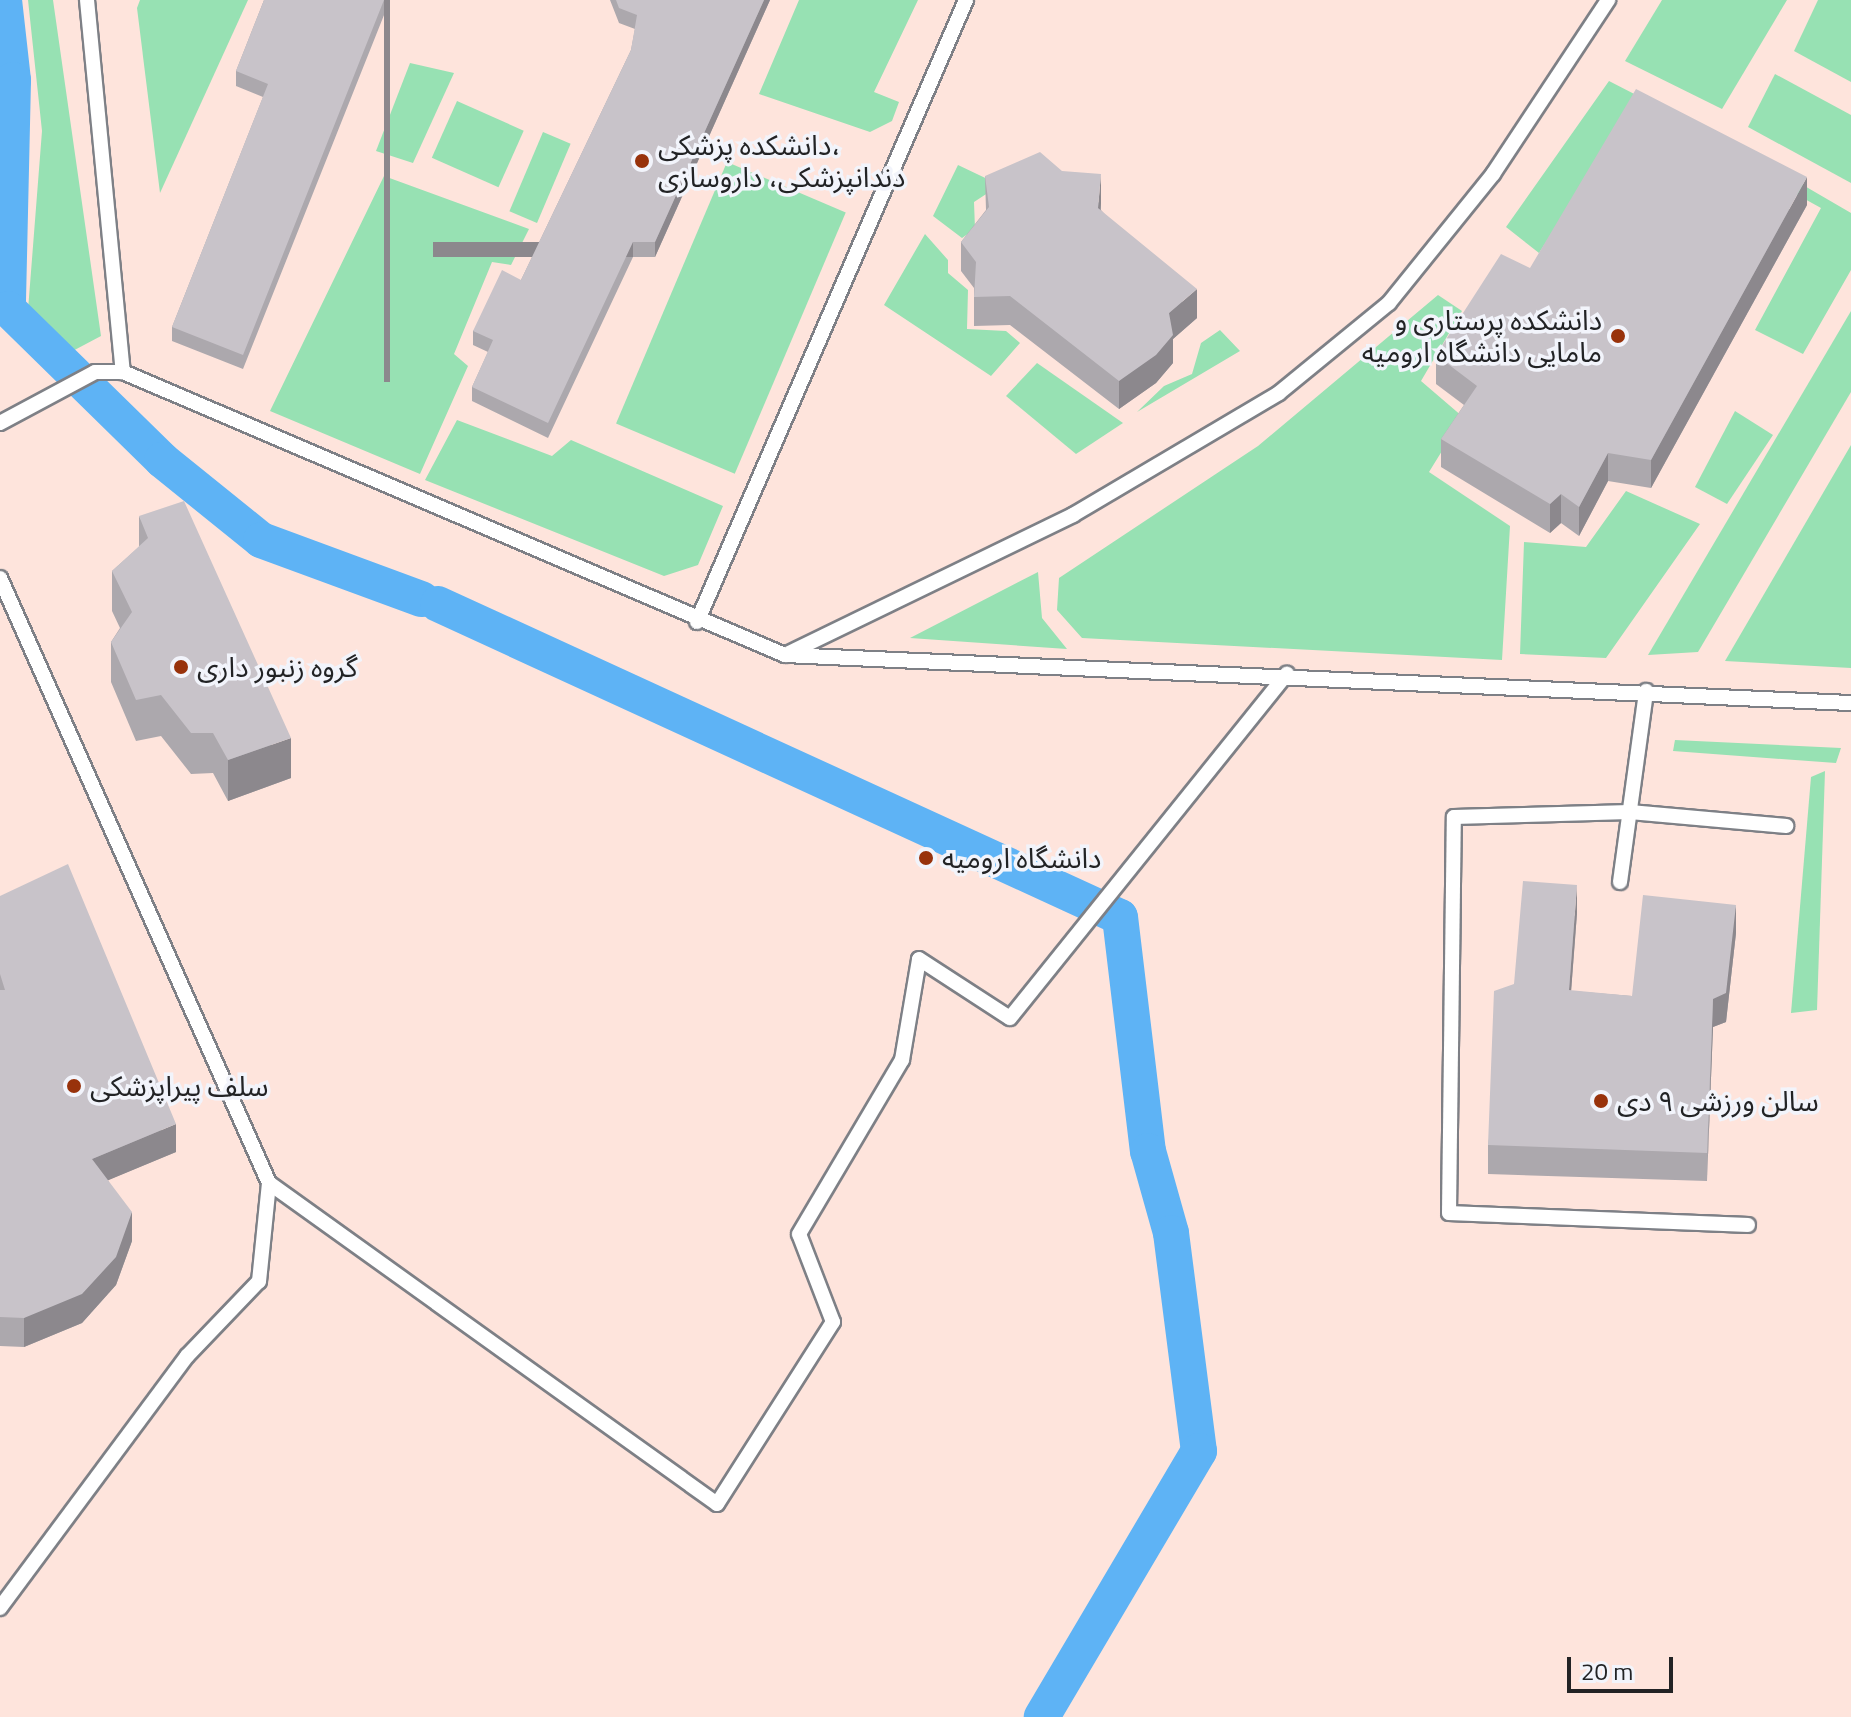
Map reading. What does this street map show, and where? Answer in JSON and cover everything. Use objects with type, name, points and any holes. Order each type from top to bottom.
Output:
[{"type":"lane","points":[[87,0],[123,372]]},
{"type":"lane","points":[[697,622],[966,0]]},
{"type":"lane","points":[[785,655],[1073,515],[1279,393],[1389,303],[1493,174],[1608,0]]},
{"type":"lane","points":[[0,423],[95,372],[123,372],[697,622],[785,655],[1287,673],[1851,703]]},
{"type":"lane","points":[[0,578],[269,1183],[259,1281],[187,1356],[0,1608]]},
{"type":"lane","points":[[269,1183],[717,1504],[833,1322],[799,1234],[902,1060],[919,959],[1010,1018],[1287,673]]},
{"type":"lane","points":[[1620,882],[1646,691]]},
{"type":"lane","points":[[1748,1225],[1449,1213],[1454,817],[1630,812],[1786,826]]},
{"type":"shaded area","name":"دانشگاه ارومیه","points":[[0,0],[1851,0],[1851,1717],[0,1717]]},
{"type":"green space","points":[[28,0],[53,0],[101,336],[67,354],[40,342],[28,310],[42,131]]},
{"type":"green space","points":[[140,0],[248,0],[160,193],[137,8]]},
{"type":"green space","points":[[799,0],[918,0],[874,92],[899,102],[892,121],[870,132],[759,94]]},
{"type":"green space","points":[[1662,0],[1787,0],[1722,109],[1625,61]]},
{"type":"green space","points":[[1818,0],[1851,0],[1851,82],[1794,51]]},
{"type":"green space","points":[[410,63],[454,73],[413,163],[376,151]]},
{"type":"green space","points":[[1775,74],[1851,115],[1851,183],[1748,127]]},
{"type":"green space","points":[[1609,81],[1712,134],[1635,104],[1539,253],[1506,227]]},
{"type":"green space","points":[[457,101],[524,131],[498,187],[432,158]]},
{"type":"green space","points":[[543,132],[571,144],[537,223],[509,211]]},
{"type":"green space","points":[[1731,143],[1851,213],[1851,270],[1803,354],[1755,330],[1821,208],[1725,155]]},
{"type":"green space","points":[[727,162],[846,212],[735,474],[616,423]]},
{"type":"green space","points":[[958,165],[1000,185],[974,202],[975,229],[962,238],[933,216]]},
{"type":"green space","points":[[384,176],[529,229],[511,265],[492,262],[454,354],[468,366],[420,474],[270,411]]},
{"type":"green space","points":[[925,234],[948,260],[948,273],[968,290],[967,329],[1006,331],[1020,343],[991,376],[884,305]]},
{"type":"green space","points":[[1438,295],[1462,311],[1421,381],[1463,417],[1429,472],[1510,526],[1502,660],[1082,638],[1057,610],[1059,578],[1258,446]]},
{"type":"green space","points":[[1851,311],[1851,392],[1698,652],[1648,655]]},
{"type":"green space","points":[[1220,330],[1240,351],[1137,412],[1164,386],[1192,374],[1201,343]]},
{"type":"green space","points":[[1037,363],[1123,423],[1076,454],[1006,396]]},
{"type":"green space","points":[[1735,411],[1773,435],[1727,504],[1695,487]]},
{"type":"green space","points":[[457,420],[552,456],[571,440],[723,506],[698,565],[664,576],[425,480]]},
{"type":"green space","points":[[1851,445],[1851,668],[1725,661]]},
{"type":"green space","points":[[1626,491],[1700,524],[1606,658],[1520,654],[1524,542],[1586,547]]},
{"type":"green space","points":[[1038,572],[1042,618],[1067,649],[910,638]]},
{"type":"green space","points":[[1675,740],[1841,748],[1836,763],[1673,751]]},
{"type":"green space","points":[[1825,771],[1817,1010],[1791,1013],[1811,777]]},
{"type":"building","points":[[264,0],[384,0],[243,355],[172,327],[268,84],[236,71]]},
{"type":"building","name":"دانشکده پزشکی، دندانپزشکی، داروسازی","points":[[616,0],[764,0],[655,242],[633,242],[548,423],[472,387],[493,340],[473,331],[502,270],[521,280],[631,50],[637,15],[619,8]]},
{"type":"building","points":[[1636,89],[1807,177],[1651,460],[1608,453],[1579,507],[1561,494],[1550,504],[1441,439],[1477,386],[1436,355],[1501,254],[1530,268]]},
{"type":"building","points":[[1040,152],[1062,171],[1101,174],[1098,208],[1197,289],[1169,313],[1173,335],[1156,355],[1119,381],[1010,296],[974,297],[976,262],[961,242],[989,207],[985,176]]},
{"type":"building","name":"گروه زنبور داری","points":[[184,501],[291,738],[228,760],[213,733],[191,733],[161,695],[136,700],[111,642],[132,612],[112,571],[148,538],[139,516]]},
{"type":"building","name":"سلف پیراپزشکی","points":[[68,864],[176,1124],[92,1159],[132,1212],[116,1257],[82,1294],[24,1318],[0,1317],[0,990],[5,990],[0,974],[0,896]]},
{"type":"building","name":"سالن ورزشی ۹ دی","points":[[1523,881],[1577,885],[1569,990],[1632,996],[1643,895],[1736,905],[1726,993],[1713,999],[1707,1153],[1488,1145],[1494,991],[1514,984]]},
{"type":"waterway","points":[[4,0],[13,80],[8,309],[162,460],[261,540],[421,599]]},
{"type":"waterway","points":[[438,604],[1120,917],[1148,1151],[1171,1233],[1199,1451],[1042,1717]]},
{"type":"place","name":"دانشکده پزشکی، دندانپزشکی، داروسازی","points":[[642,161]]},
{"type":"place","name":"دانشکده پرستاری و مامایی دانشگاه ارومیه","points":[[1618,336]]},
{"type":"place","name":"گروه زنبور داری","points":[[181,667]]},
{"type":"place","name":"دانشگاه ارومیه","points":[[926,858]]},
{"type":"place","name":"سلف پیراپزشکی","points":[[74,1086]]},
{"type":"place","name":"سالن ورزشی ۹ دی","points":[[1601,1101]]}]
